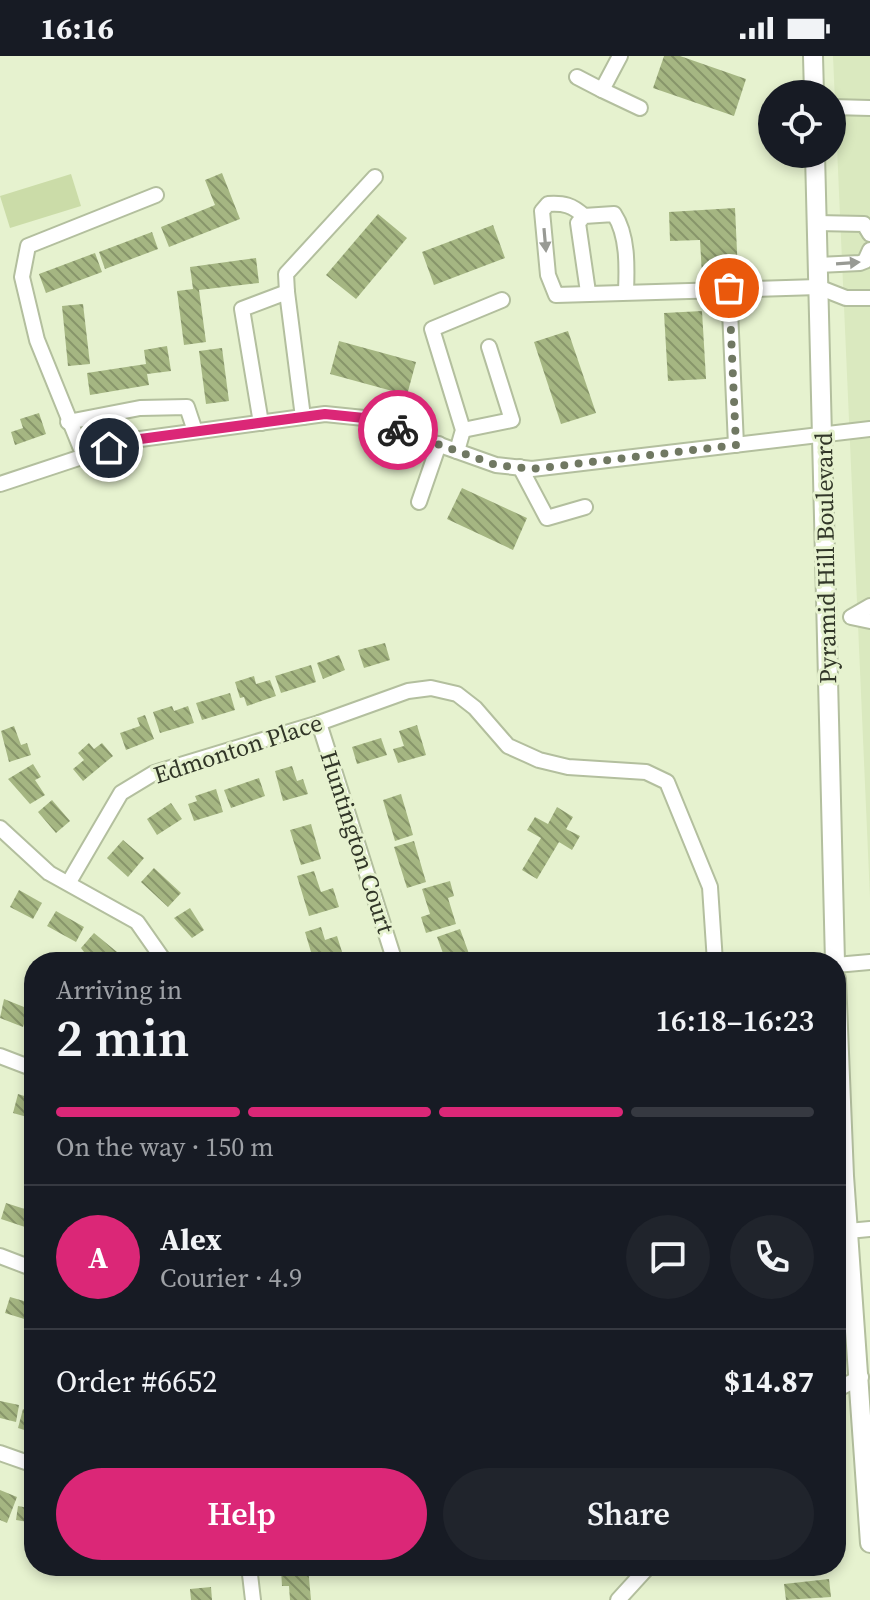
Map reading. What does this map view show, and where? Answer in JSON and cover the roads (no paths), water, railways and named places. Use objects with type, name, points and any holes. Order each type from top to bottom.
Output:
[{"type":"main road","points":[[813,56],[814,80]]},
{"type":"main road","name":"Pyramid Hill Boulevard","points":[[815,168],[836,952]]},
{"type":"main road","points":[[846,1217],[867,1420],[870,1543]]},
{"type":"street","points":[[602,90],[620,56]]},
{"type":"street","points":[[577,77],[640,108]]},
{"type":"street","points":[[846,107],[870,108]]},
{"type":"street","points":[[303,417],[286,274],[375,177]]},
{"type":"street","points":[[84,456],[37,340],[22,277],[28,246],[156,195]]},
{"type":"street","points":[[626,292],[627,268],[620,223],[614,214],[584,216],[572,206],[548,204],[542,211],[548,275],[556,295],[818,287],[846,298],[870,298]]},
{"type":"street","points":[[584,216],[578,223],[588,292]]},
{"type":"street","points":[[817,223],[857,222],[864,224],[870,234]]},
{"type":"street","points":[[818,265],[860,263],[865,261],[870,250]]},
{"type":"street","points":[[729,288],[736,445]]},
{"type":"street","points":[[261,423],[242,309],[287,292]]},
{"type":"street","points":[[457,451],[463,430],[432,329],[502,300]]},
{"type":"street","points":[[463,430],[512,420],[489,347]]},
{"type":"street","points":[[68,422],[140,408],[187,407],[195,431]]},
{"type":"street","points":[[0,484],[133,440],[325,414],[364,418],[496,465],[520,467],[870,429]]},
{"type":"street","points":[[419,502],[439,444]]},
{"type":"street","points":[[520,467],[547,518],[585,507]]},
{"type":"street","points":[[827,623],[851,617],[870,606]]},
{"type":"street","points":[[851,617],[870,621]]},
{"type":"street","name":"Edmonton Place","points":[[69,882],[121,793],[154,773],[319,723],[408,691],[431,688],[457,694],[475,708],[508,746],[539,760],[568,767],[646,772],[667,782],[710,887],[714,952]]},
{"type":"street","name":"Huntington Court","points":[[319,723],[392,952]]},
{"type":"street","points":[[0,828],[49,873],[137,922],[158,952]]},
{"type":"street","points":[[846,963],[870,962]]},
{"type":"street","points":[[0,1056],[24,1065]]},
{"type":"street","points":[[848,1231],[870,1229]]},
{"type":"street","points":[[0,1256],[24,1265]]},
{"type":"street","points":[[846,1385],[861,1377]]},
{"type":"street","points":[[0,1453],[24,1461]]},
{"type":"street","points":[[250,1576],[253,1600]]},
{"type":"street","points":[[618,1600],[640,1576]]}]
